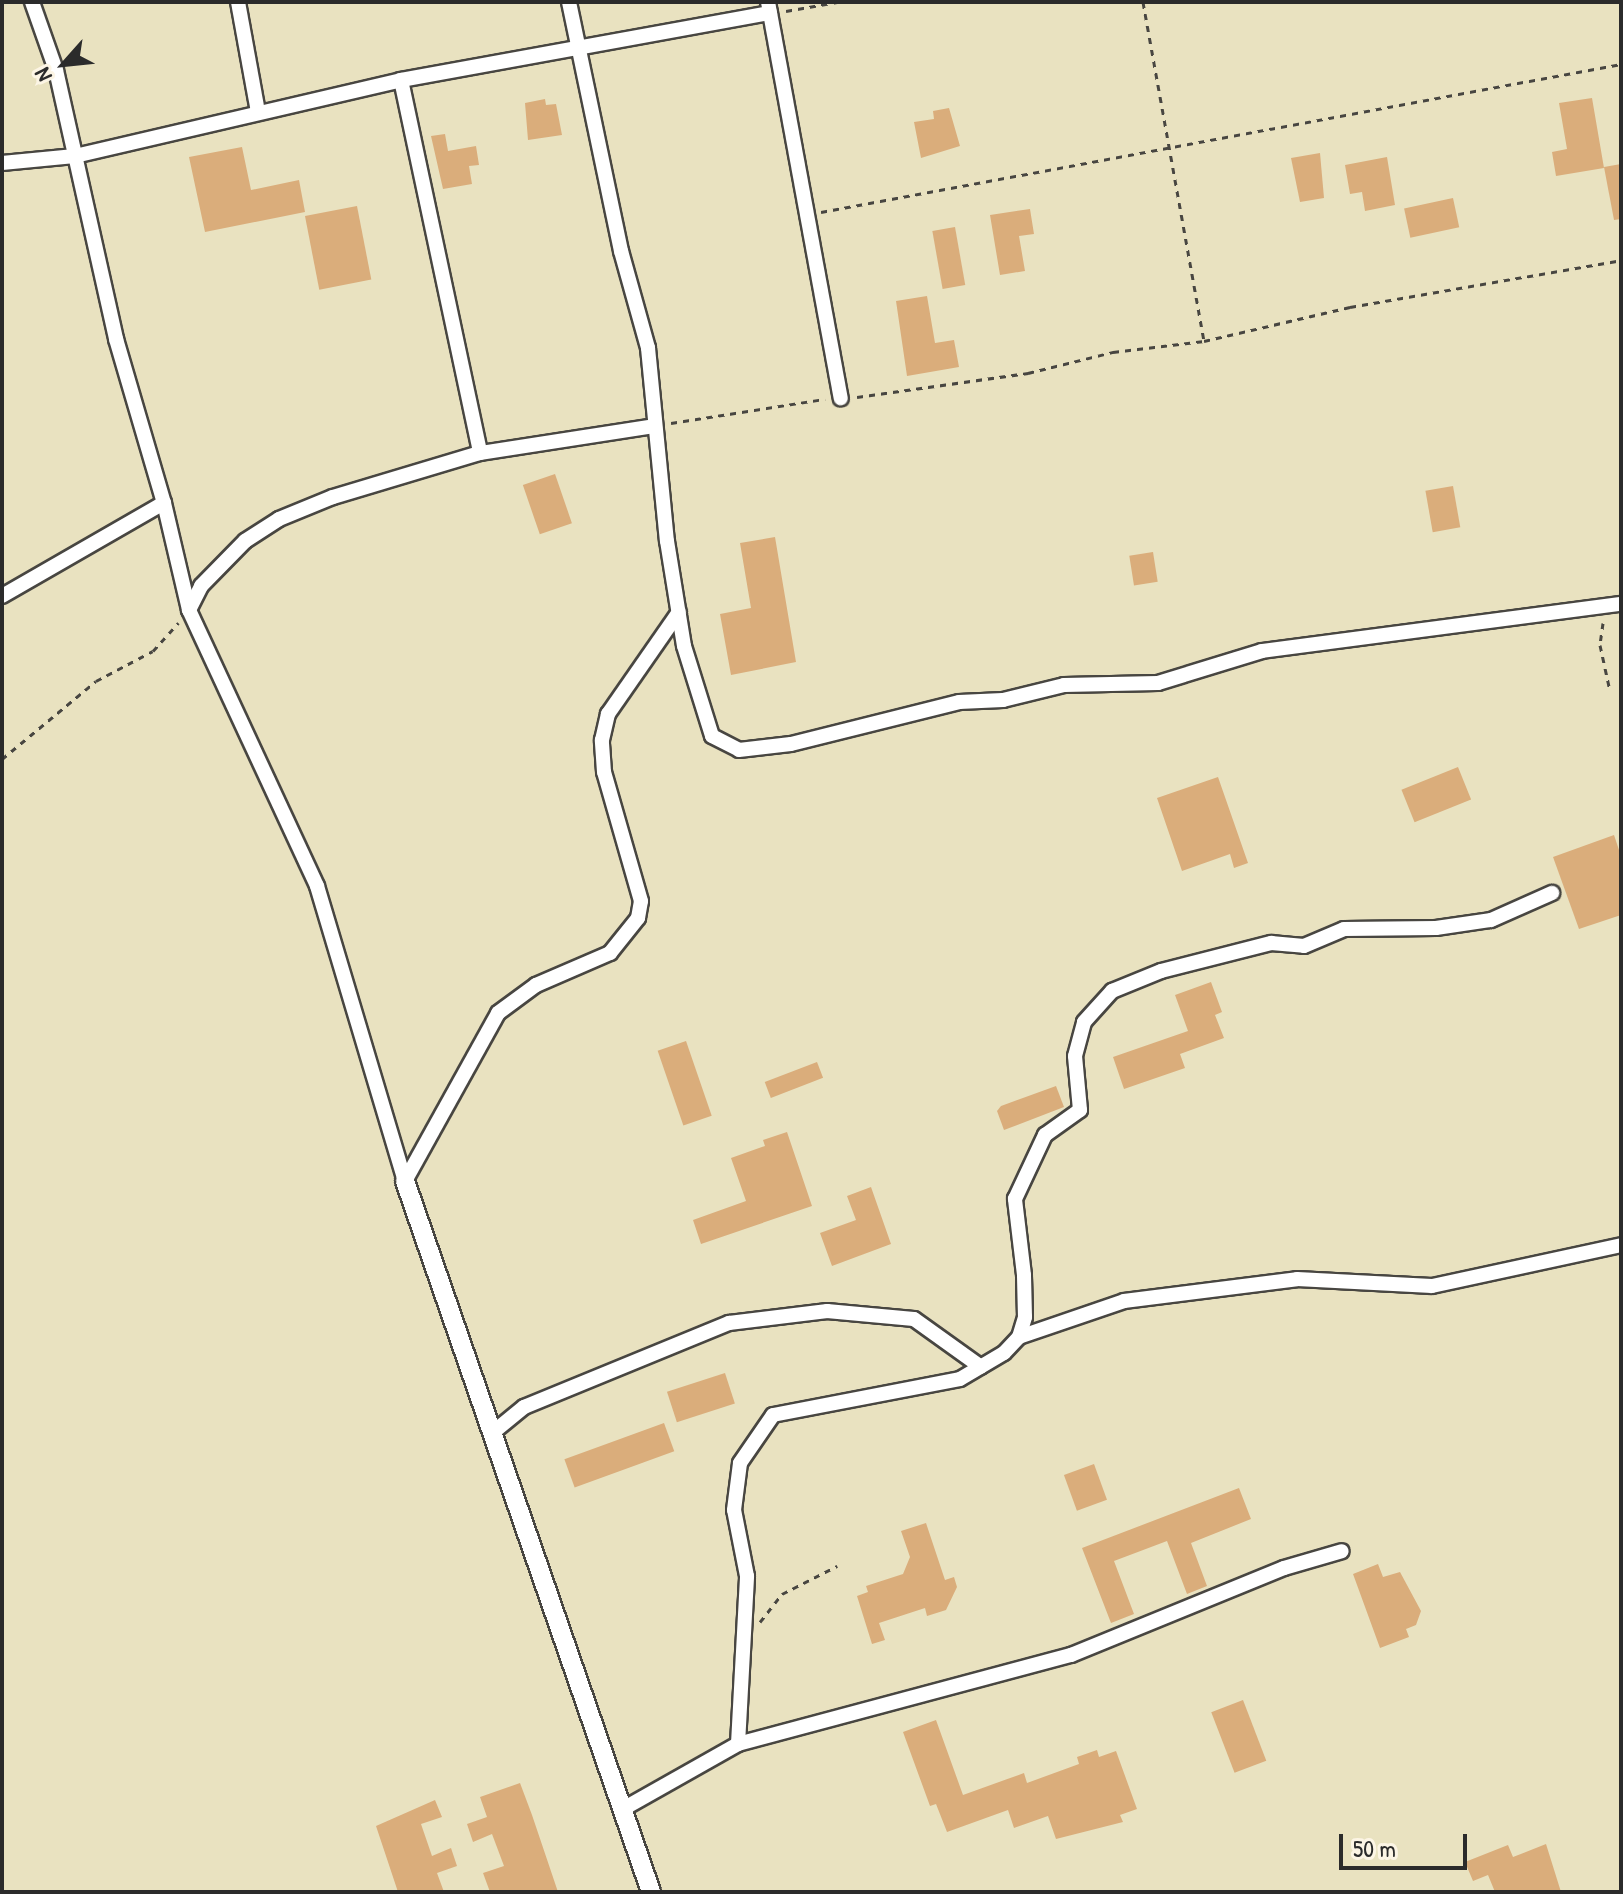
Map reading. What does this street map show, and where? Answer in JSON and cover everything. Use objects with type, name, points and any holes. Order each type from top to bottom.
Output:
[{"type":"street","points":[[32,2],[56,70],[116,339],[164,503],[189,610],[317,886],[405,1181],[651,1892]]},
{"type":"street","points":[[238,2],[258,112]]},
{"type":"street","points":[[569,2],[621,251],[648,348],[655,426],[684,646],[712,736],[739,750],[791,744],[959,702],[1003,700],[1064,685],[1158,683],[1262,651],[1614,606]]},
{"type":"street","points":[[2,163],[75,156],[401,80],[769,8],[841,398]]},
{"type":"street","points":[[401,80],[480,453]]},
{"type":"street","points":[[189,610],[201,586],[245,541],[279,519],[480,453],[655,426]]},
{"type":"street","points":[[2,596],[164,503]]},
{"type":"street","points":[[405,1181],[498,1013],[536,985],[610,953],[638,918],[641,901],[604,772],[602,740],[608,714],[679,612]]},
{"type":"street","points":[[1019,1337],[1025,1317],[1024,1275],[1015,1199],[1045,1135],[1080,1110],[1075,1056],[1084,1022],[1112,991],[1161,971],[1271,943],[1304,946],[1344,929],[1436,928],[1491,920],[1552,893]]},
{"type":"street","points":[[738,1744],[747,1576],[734,1510],[740,1463],[773,1415],[888,1396],[960,1379],[981,1367],[1019,1337],[1124,1301],[1297,1279],[1432,1286],[1621,1245]]},
{"type":"street","points":[[491,1434],[524,1407],[729,1323],[827,1311],[914,1319],[981,1367]]},
{"type":"street","points":[[623,1809],[738,1744],[1071,1655],[1284,1568],[1342,1551]]},
{"type":"path","points":[[769,8],[837,2]]},
{"type":"path","points":[[1143,2],[1204,341]]},
{"type":"path","points":[[809,215],[1621,64]]},
{"type":"path","points":[[655,426],[1028,373],[1113,352],[1204,341],[1350,307],[1621,260]]},
{"type":"path","points":[[1610,691],[1600,645],[1614,606]]},
{"type":"path","points":[[2,759],[75,695],[153,651],[189,610]]},
{"type":"path","points":[[743,1644],[782,1594],[837,1566]]},
{"type":"building","points":[[1592,98],[1604,168],[1556,176],[1552,152],[1567,149],[1559,103]]},
{"type":"building","points":[[545,99],[546,105],[556,104],[562,135],[528,140],[525,103]]},
{"type":"building","points":[[949,108],[960,146],[921,158],[914,122],[934,119],[933,111]]},
{"type":"building","points":[[445,134],[448,151],[476,146],[479,165],[469,166],[472,184],[443,189],[431,136]]},
{"type":"building","points":[[242,147],[251,190],[299,180],[305,212],[205,232],[189,157]]},
{"type":"building","points":[[1320,153],[1324,198],[1300,202],[1291,158]]},
{"type":"building","points":[[1387,157],[1395,205],[1365,211],[1362,192],[1350,194],[1345,165]]},
{"type":"building","points":[[1621,164],[1621,219],[1614,220],[1604,167]]},
{"type":"building","points":[[1453,198],[1459,227],[1410,238],[1404,208]]},
{"type":"building","points":[[357,206],[371,280],[319,290],[305,216]]},
{"type":"building","points":[[1030,209],[1034,234],[1019,236],[1025,271],[1000,275],[990,215]]},
{"type":"building","points":[[955,227],[965,285],[943,289],[932,231]]},
{"type":"building","points":[[927,296],[935,343],[954,340],[959,367],[907,376],[896,301]]},
{"type":"building","points":[[555,474],[572,523],[540,534],[523,485]]},
{"type":"building","points":[[1453,486],[1460,527],[1433,532],[1425,491]]},
{"type":"building","points":[[775,537],[796,662],[731,675],[720,614],[751,608],[740,543]]},
{"type":"building","points":[[1153,552],[1158,582],[1134,585],[1129,556]]},
{"type":"building","points":[[1458,767],[1471,799],[1415,822],[1401,790]]},
{"type":"building","points":[[1218,777],[1248,863],[1234,868],[1230,854],[1182,871],[1157,798]]},
{"type":"building","points":[[1614,835],[1621,856],[1621,915],[1579,929],[1553,857]]},
{"type":"building","points":[[1211,982],[1222,1012],[1215,1015],[1224,1038],[1180,1054],[1185,1068],[1124,1089],[1113,1057],[1188,1031],[1175,995]]},
{"type":"building","points":[[686,1041],[712,1116],[683,1125],[658,1051]]},
{"type":"building","points":[[817,1062],[823,1078],[771,1098],[765,1082]]},
{"type":"building","points":[[1056,1086],[1064,1107],[1004,1130],[997,1111],[1001,1106]]},
{"type":"building","points":[[787,1132],[812,1206],[701,1244],[693,1220],[746,1201],[731,1158],[765,1146],[763,1140]]},
{"type":"building","points":[[871,1187],[891,1244],[832,1266],[820,1233],[856,1220],[847,1196]]},
{"type":"building","points":[[725,1373],[735,1403],[677,1422],[667,1392]]},
{"type":"building","points":[[664,1423],[674,1451],[575,1487],[564,1459]]},
{"type":"building","points":[[1094,1464],[1107,1500],[1077,1511],[1064,1475]]},
{"type":"building","points":[[1239,1488],[1251,1519],[1191,1543],[1207,1586],[1187,1594],[1167,1541],[1114,1561],[1134,1614],[1111,1623],[1082,1548]]},
{"type":"building","points":[[926,1523],[945,1580],[954,1577],[957,1587],[946,1610],[927,1616],[925,1608],[879,1623],[885,1640],[872,1644],[857,1596],[868,1592],[866,1586],[903,1574],[910,1557],[901,1531]]},
{"type":"building","points":[[1378,1564],[1383,1577],[1400,1572],[1421,1611],[1416,1625],[1406,1629],[1409,1637],[1380,1648],[1353,1574]]},
{"type":"building","points":[[1243,1700],[1266,1761],[1235,1773],[1211,1712]]},
{"type":"building","points":[[936,1720],[963,1795],[1024,1773],[1027,1783],[1079,1764],[1077,1757],[1097,1750],[1099,1757],[1116,1751],[1137,1809],[1120,1815],[1123,1822],[1056,1839],[1048,1816],[1014,1828],[1008,1810],[947,1832],[936,1804],[930,1806],[903,1732]]},
{"type":"building","points":[[520,1783],[558,1892],[490,1892],[483,1873],[504,1866],[492,1834],[473,1842],[467,1824],[487,1817],[480,1797]]},
{"type":"building","points":[[435,1800],[442,1817],[421,1824],[432,1856],[451,1848],[457,1866],[437,1873],[444,1892],[398,1892],[376,1826]]},
{"type":"building","points":[[1546,1844],[1561,1892],[1495,1892],[1488,1875],[1473,1881],[1465,1862],[1508,1845],[1513,1857]]}]
